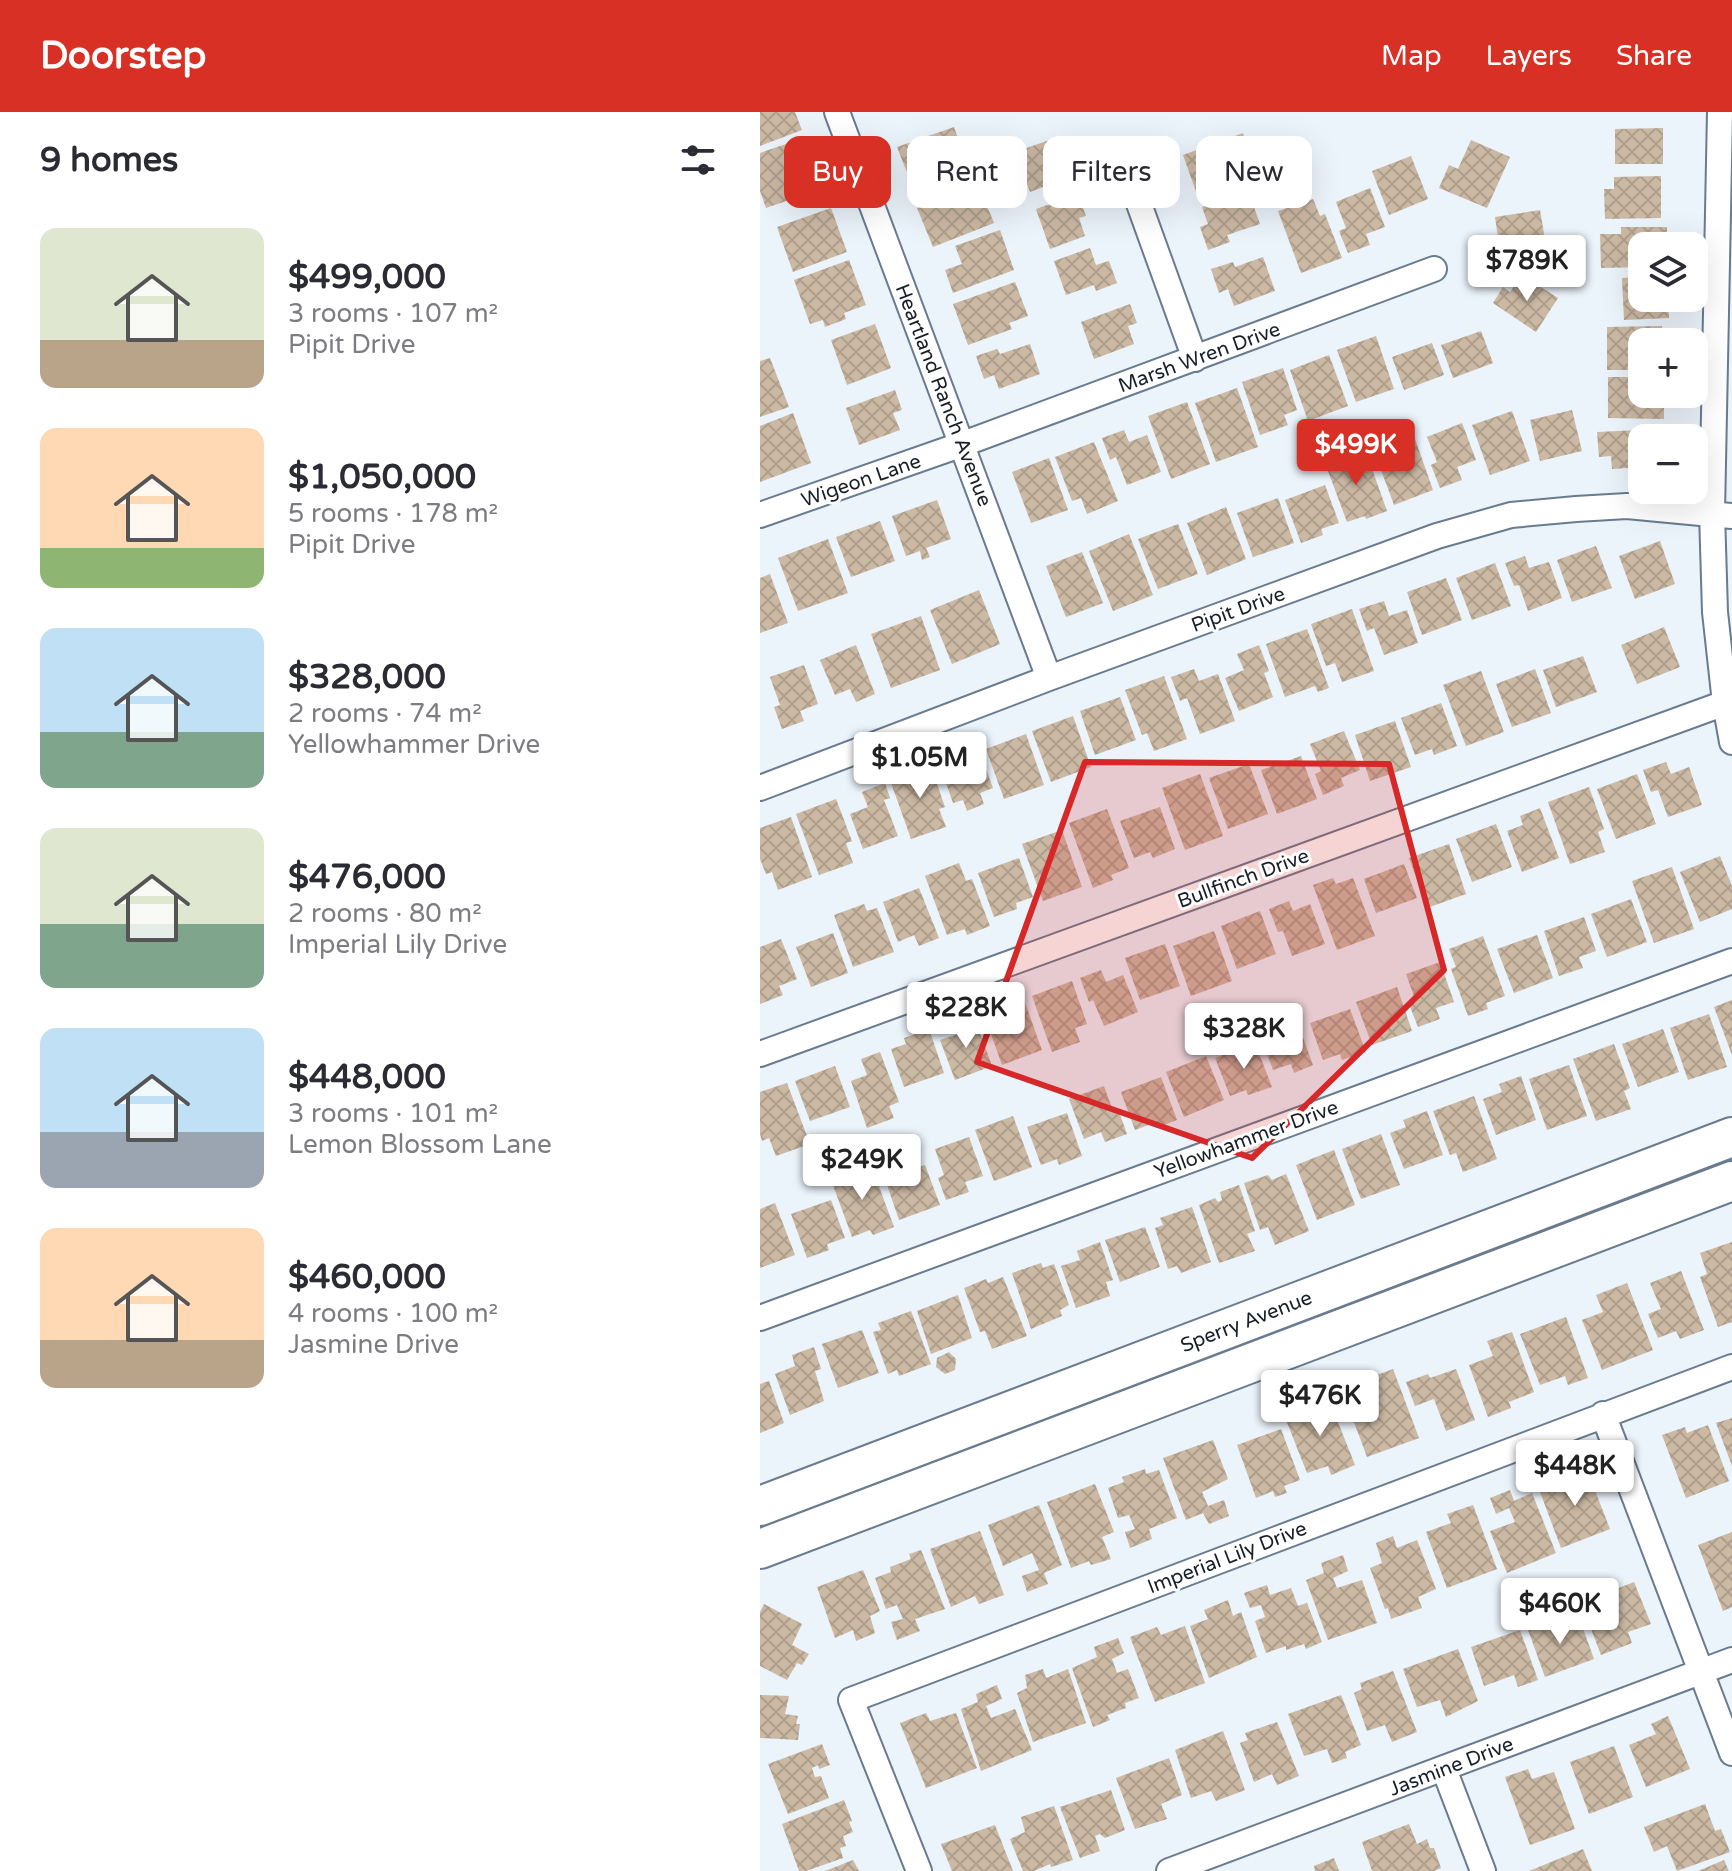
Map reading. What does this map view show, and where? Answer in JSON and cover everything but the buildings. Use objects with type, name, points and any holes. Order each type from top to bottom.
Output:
[{"type":"main road","name":"Sperry Avenue","points":[[760,1506],[1732,1137]]},
{"type":"main road","name":"Sperry Avenue","points":[[760,1549],[1732,1181]]},
{"type":"street","name":"Heartland Ranch Avenue","points":[[837,112],[1049,678]]},
{"type":"street","points":[[1720,112],[1722,515],[1715,612],[1732,742]]},
{"type":"street","points":[[1140,208],[1195,359]]},
{"type":"street","name":"Marsh Wren Drive","points":[[963,444],[1434,269]]},
{"type":"street","name":"Wigeon Lane","points":[[760,515],[963,444]]},
{"type":"street","name":"Pipit Drive","points":[[760,788],[1437,536],[1500,518],[1627,506],[1722,515]]},
{"type":"street","name":"Bullfinch Drive","points":[[760,1054],[1725,703]]},
{"type":"street","name":"Yellowhammer Drive","points":[[760,1318],[1732,961]]},
{"type":"street","name":"Imperial Lily Drive","points":[[919,1871],[851,1700],[1732,1367]]},
{"type":"street","points":[[1603,1414],[1732,1753]]},
{"type":"street","name":"Jasmine Drive","points":[[1169,1871],[1732,1660]]},
{"type":"street","points":[[1444,1769],[1483,1871]]},
{"type":"highlighted area","points":[[1085,762],[1389,764],[1444,970],[1252,1158],[977,1062]]}]
